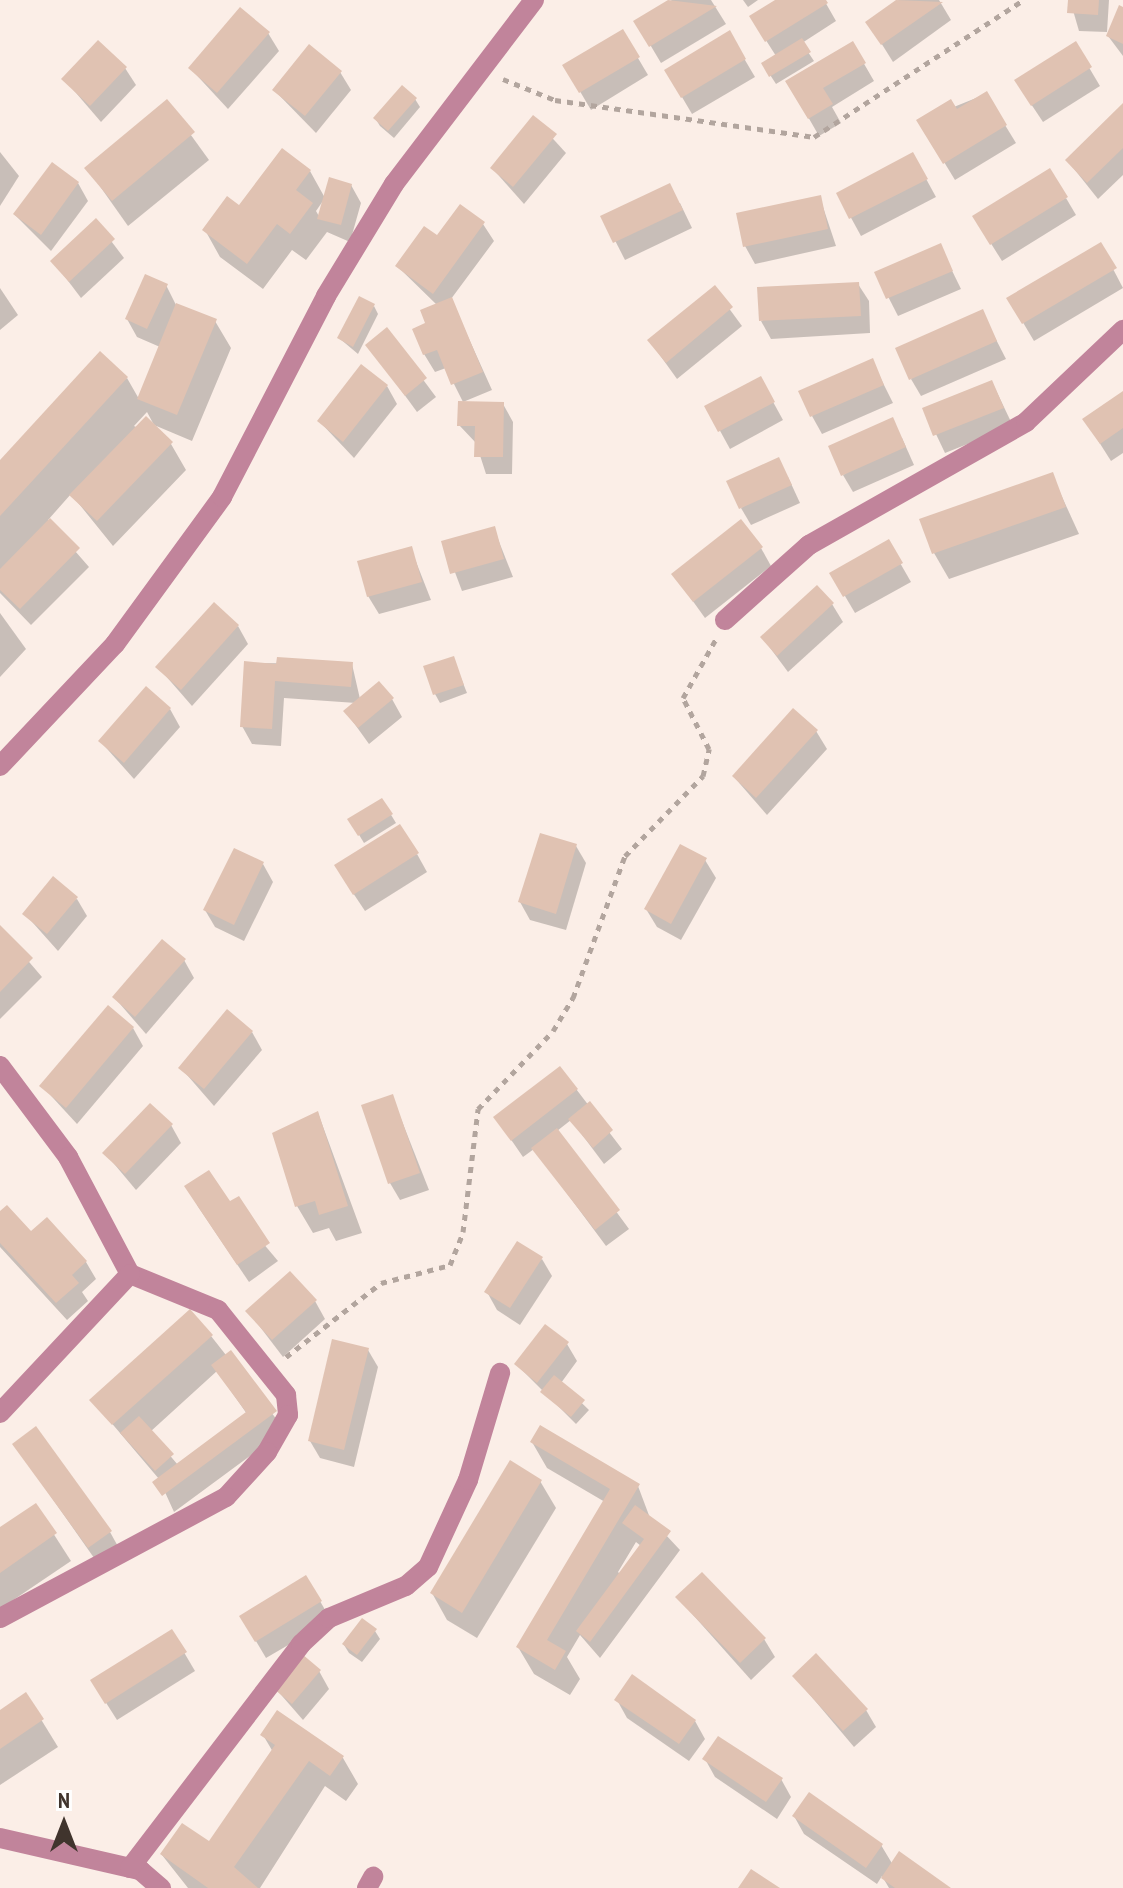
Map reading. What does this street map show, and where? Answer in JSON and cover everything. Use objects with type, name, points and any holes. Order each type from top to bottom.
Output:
[{"type":"street","points":[[0,766],[115,644],[222,497],[326,296],[394,184],[534,0]]},
{"type":"street","points":[[725,620],[809,545],[1026,422],[1123,330]]},
{"type":"street","points":[[0,1066],[68,1157],[130,1274],[218,1310],[286,1395],[288,1415],[267,1452],[226,1497],[0,1618]]},
{"type":"street","points":[[0,1413],[130,1274]]},
{"type":"street","points":[[130,1868],[301,1644],[329,1618],[406,1586],[428,1567],[468,1480],[500,1373]]},
{"type":"street","points":[[0,1838],[130,1868],[161,1888]]},
{"type":"path","points":[[480,70],[555,100],[814,137],[1023,0]]},
{"type":"path","points":[[267,1371],[381,1283],[450,1265],[463,1232],[478,1109],[560,1020],[625,856],[703,776],[709,749],[683,698],[725,620]]},
{"type":"building","points":[[668,0],[717,6],[649,47],[633,21]]},
{"type":"building","points":[[775,0],[826,0],[828,3],[765,42],[749,16]]},
{"type":"building","points":[[896,0],[943,2],[881,45],[865,22]]},
{"type":"building","points":[[1068,0],[1099,0],[1098,15],[1067,13]]},
{"type":"building","points":[[1119,5],[1123,7],[1123,44],[1106,36]]},
{"type":"building","points":[[240,7],[270,32],[217,93],[188,68]]},
{"type":"building","points":[[623,29],[640,57],[579,93],[562,65]]},
{"type":"building","points":[[730,30],[746,59],[681,98],[664,70]]},
{"type":"building","points":[[802,38],[811,52],[769,77],[761,63]]},
{"type":"building","points":[[98,40],[127,67],[90,106],[61,79]]},
{"type":"building","points":[[853,41],[866,63],[823,88],[833,104],[808,119],[785,81]]},
{"type":"building","points":[[1076,41],[1092,67],[1031,106],[1014,80]]},
{"type":"building","points":[[309,44],[342,71],[305,116],[272,90]]},
{"type":"building","points":[[402,85],[417,98],[388,131],[373,118]]},
{"type":"building","points":[[987,91],[1007,125],[943,164],[916,120],[951,99],[957,109]]},
{"type":"building","points":[[167,99],[195,132],[112,201],[84,168]]},
{"type":"building","points":[[1123,103],[1123,148],[1087,183],[1065,160]]},
{"type":"building","points":[[533,115],[557,134],[513,187],[490,168]]},
{"type":"building","points":[[282,148],[311,170],[296,190],[313,203],[290,234],[277,224],[247,264],[202,230],[227,196],[239,205]]},
{"type":"building","points":[[913,152],[928,179],[849,219],[836,193]]},
{"type":"building","points":[[52,162],[79,182],[41,235],[13,214]]},
{"type":"building","points":[[1050,168],[1068,197],[990,245],[972,216]]},
{"type":"building","points":[[329,177],[352,184],[341,225],[317,219]]},
{"type":"building","points":[[670,183],[683,210],[613,243],[600,216]]},
{"type":"building","points":[[821,195],[828,229],[743,247],[736,213]]},
{"type":"building","points":[[460,204],[485,222],[433,294],[395,266],[424,226],[437,235]]},
{"type":"building","points":[[96,218],[115,239],[69,282],[50,261]]},
{"type":"building","points":[[1101,242],[1117,268],[1022,324],[1006,298]]},
{"type":"building","points":[[941,243],[953,271],[886,299],[874,272]]},
{"type":"building","points":[[145,274],[168,284],[147,329],[125,319]]},
{"type":"building","points":[[859,282],[861,316],[759,321],[757,287]]},
{"type":"building","points":[[715,285],[733,307],[666,363],[647,340]]},
{"type":"building","points":[[359,296],[375,304],[353,347],[337,338]]},
{"type":"building","points":[[452,297],[483,372],[451,385],[437,350],[423,355],[412,329],[425,323],[420,310]]},
{"type":"building","points":[[176,303],[217,319],[177,415],[137,399]]},
{"type":"building","points":[[983,309],[997,341],[909,380],[895,348]]},
{"type":"building","points":[[387,327],[427,378],[405,396],[365,345]]},
{"type":"building","points":[[100,351],[128,377],[0,516],[0,460]]},
{"type":"building","points":[[873,358],[884,385],[810,417],[798,391]]},
{"type":"building","points":[[361,364],[388,385],[343,442],[317,421]]},
{"type":"building","points":[[761,376],[775,402],[718,432],[704,406]]},
{"type":"building","points":[[992,380],[1004,408],[933,436],[922,408]]},
{"type":"building","points":[[1123,391],[1123,428],[1100,444],[1082,419]]},
{"type":"building","points":[[458,401],[504,402],[503,457],[474,457],[475,426],[457,426]]},
{"type":"building","points":[[146,416],[173,442],[97,521],[69,495]]},
{"type":"building","points":[[893,417],[906,447],[841,476],[828,446]]},
{"type":"building","points":[[779,457],[792,485],[739,509],[726,481]]},
{"type":"building","points":[[1053,472],[1066,507],[932,554],[919,519]]},
{"type":"building","points":[[50,518],[80,548],[20,609],[0,590],[0,569]]},
{"type":"building","points":[[741,519],[763,547],[693,602],[671,574]]},
{"type":"building","points":[[495,526],[504,559],[450,574],[441,541]]},
{"type":"building","points":[[889,539],[903,563],[843,597],[829,573]]},
{"type":"building","points":[[412,546],[422,582],[367,597],[357,561]]},
{"type":"building","points":[[817,585],[834,603],[777,656],[760,637]]},
{"type":"building","points":[[214,602],[239,625],[181,690],[155,667]]},
{"type":"building","points":[[454,656],[464,685],[433,695],[423,666]]},
{"type":"building","points":[[277,657],[353,662],[351,687],[275,681],[272,729],[240,727],[244,661],[276,664]]},
{"type":"building","points":[[379,681],[394,698],[358,728],[343,711]]},
{"type":"building","points":[[146,686],[171,708],[124,763],[98,741]]},
{"type":"building","points":[[793,708],[818,730],[756,798],[732,776]]},
{"type":"building","points":[[382,798],[393,814],[358,836],[347,819]]},
{"type":"building","points":[[400,824],[419,853],[353,895],[334,865]]},
{"type":"building","points":[[540,833],[577,844],[556,914],[518,902]]},
{"type":"building","points":[[680,844],[707,858],[671,924],[644,909]]},
{"type":"building","points":[[234,848],[264,862],[234,925],[203,910]]},
{"type":"building","points":[[53,876],[78,897],[47,934],[22,914]]},
{"type":"building","points":[[0,925],[33,958],[0,992]]},
{"type":"building","points":[[162,939],[186,959],[135,1017],[112,997]]},
{"type":"building","points":[[108,1005],[134,1027],[66,1108],[39,1086]]},
{"type":"building","points":[[227,1009],[253,1031],[204,1089],[178,1068]]},
{"type":"building","points":[[560,1066],[578,1089],[511,1141],[493,1117]]},
{"type":"building","points":[[393,1094],[420,1173],[388,1184],[361,1105]]},
{"type":"building","points":[[590,1101],[613,1130],[593,1148],[568,1119]]},
{"type":"building","points":[[150,1103],[173,1124],[125,1174],[102,1153]]},
{"type":"building","points":[[318,1111],[348,1206],[319,1215],[315,1201],[295,1207],[272,1133]]},
{"type":"building","points":[[557,1128],[620,1210],[595,1230],[531,1148]]},
{"type":"building","points":[[209,1170],[230,1201],[239,1196],[270,1243],[237,1265],[184,1186]]},
{"type":"building","points":[[7,1205],[31,1231],[47,1217],[87,1261],[72,1275],[79,1283],[56,1303],[0,1243],[0,1211]]},
{"type":"building","points":[[517,1241],[543,1257],[510,1308],[484,1292]]},
{"type":"building","points":[[290,1271],[317,1300],[272,1340],[245,1311]]},
{"type":"building","points":[[190,1309],[213,1335],[112,1425],[89,1400]]},
{"type":"building","points":[[545,1324],[569,1342],[537,1383],[514,1364]]},
{"type":"building","points":[[332,1339],[369,1348],[344,1450],[308,1441]]},
{"type":"building","points":[[231,1350],[277,1411],[162,1496],[152,1482],[246,1412],[211,1365]]},
{"type":"building","points":[[554,1375],[585,1400],[571,1417],[540,1392]]},
{"type":"building","points":[[139,1416],[174,1454],[155,1471],[120,1433]]},
{"type":"building","points":[[540,1425],[640,1484],[547,1640],[566,1651],[555,1670],[516,1647],[610,1489],[530,1442]]},
{"type":"building","points":[[36,1426],[112,1531],[88,1548],[12,1444]]},
{"type":"building","points":[[510,1460],[542,1480],[462,1613],[430,1593]]},
{"type":"building","points":[[36,1503],[57,1533],[0,1573],[0,1527]]},
{"type":"building","points":[[635,1505],[671,1531],[590,1642],[576,1631],[644,1539],[622,1523]]},
{"type":"building","points":[[702,1572],[766,1638],[740,1663],[675,1597]]},
{"type":"building","points":[[306,1575],[322,1601],[255,1642],[239,1616]]},
{"type":"building","points":[[362,1618],[377,1629],[357,1655],[342,1644]]},
{"type":"building","points":[[172,1629],[187,1652],[105,1704],[90,1680]]},
{"type":"building","points":[[816,1653],[868,1709],[843,1731],[792,1676]]},
{"type":"building","points":[[302,1654],[321,1670],[292,1704],[274,1689]]},
{"type":"building","points":[[632,1674],[696,1720],[679,1744],[614,1700]]},
{"type":"building","points":[[26,1692],[44,1719],[0,1749],[0,1710]]},
{"type":"building","points":[[277,1710],[344,1756],[330,1776],[309,1761],[234,1867],[258,1888],[208,1888],[160,1854],[182,1823],[209,1841],[275,1745],[260,1735]]},
{"type":"building","points":[[718,1736],[783,1778],[766,1802],[702,1759]]},
{"type":"building","points":[[809,1792],[883,1844],[866,1868],[792,1816]]},
{"type":"building","points":[[899,1851],[951,1888],[895,1888],[881,1878]]},
{"type":"building","points":[[751,1869],[780,1888],[738,1888]]}]
